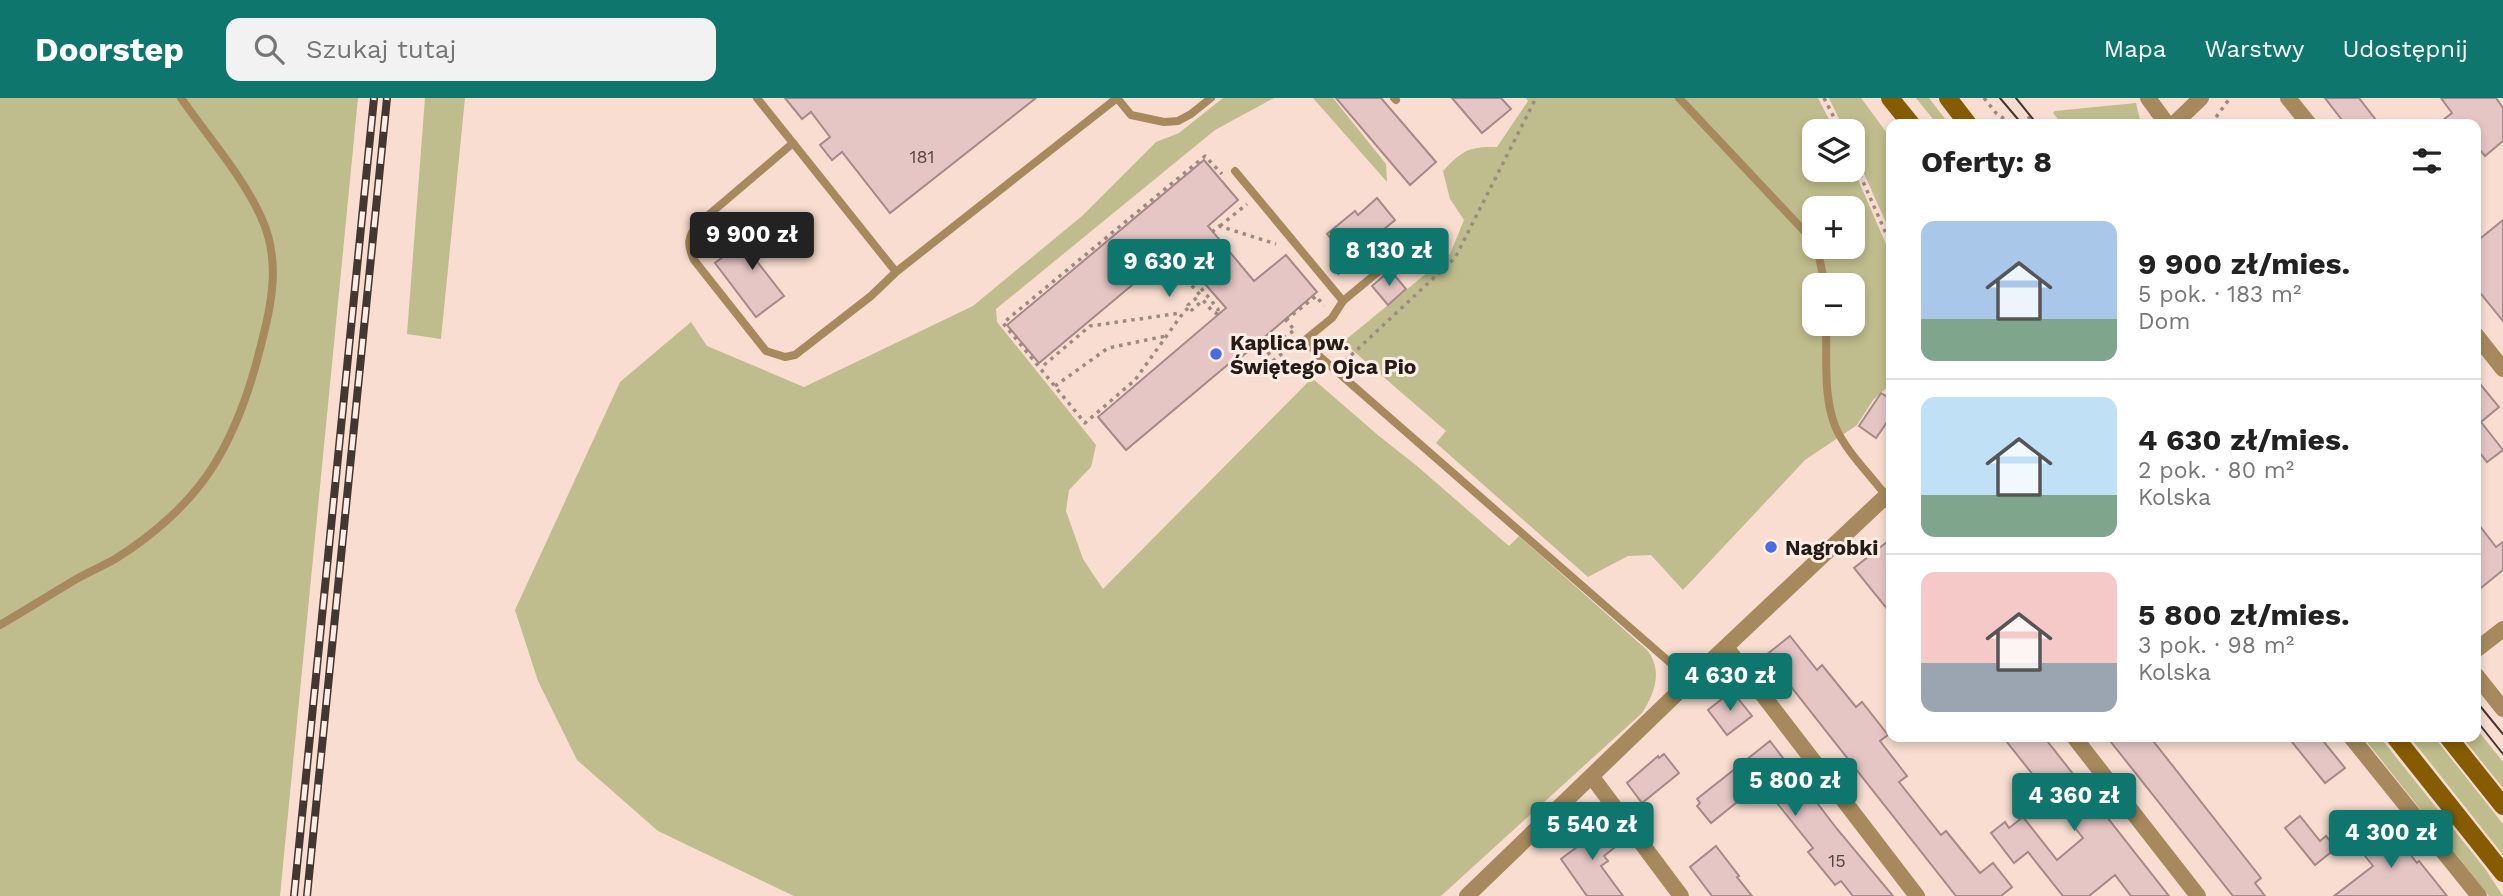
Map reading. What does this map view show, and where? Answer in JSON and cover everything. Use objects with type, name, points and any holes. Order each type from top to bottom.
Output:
[{"type":"main road","points":[[1890,98],[1906,119]]},
{"type":"main road","points":[[1948,98],[1964,119]]},
{"type":"main road","points":[[2399,742],[2503,873]]},
{"type":"main road","points":[[2452,742],[2503,806]]},
{"type":"street","points":[[2148,98],[2163,119]]},
{"type":"street","points":[[2179,119],[2201,98]]},
{"type":"street","points":[[2288,98],[2305,119]]},
{"type":"street","points":[[2481,341],[2503,369]]},
{"type":"street","points":[[1467,896],[1690,680],[1886,502]]},
{"type":"street","points":[[2481,646],[2503,629]]},
{"type":"street","points":[[1726,647],[1917,896]]},
{"type":"street","points":[[2481,680],[2503,709]]},
{"type":"street","points":[[2078,742],[2198,896]]},
{"type":"street","points":[[2355,742],[2479,896]]},
{"type":"street","points":[[1591,777],[1681,896]]},
{"type":"lane","points":[[0,625],[114,559],[173,515],[201,484],[216,462],[235,426],[247,395],[269,314],[273,280],[272,249],[262,217],[247,192],[181,98]]},
{"type":"lane","points":[[757,98],[895,272]]},
{"type":"lane","points":[[793,143],[698,223],[688,239],[694,260],[758,342],[766,351],[785,357],[795,355],[871,296],[895,272],[1117,98],[1131,115],[1164,122],[1178,121],[1211,98]]},
{"type":"lane","points":[[1679,98],[1806,233],[1818,252],[1822,273]]},
{"type":"lane","points":[[1235,171],[1343,301]]},
{"type":"lane","points":[[1414,242],[1343,301],[1332,317],[1305,340],[1318,355],[1690,680]]},
{"type":"lane","points":[[1826,336],[1831,411],[1836,427],[1844,443],[1886,495]]},
{"type":"path","points":[[1342,364],[1455,258],[1536,98]]},
{"type":"path","points":[[1824,98],[1835,119]]},
{"type":"path","points":[[1984,98],[2004,119]]},
{"type":"path","points":[[2214,119],[2227,99]]},
{"type":"path","points":[[2028,119],[2034,114]]},
{"type":"path","points":[[1188,308],[1192,310],[1203,300],[1218,314],[1218,309],[1191,276],[1186,279],[1200,295],[1188,305],[1135,380],[1084,424],[1003,323],[1205,156]]},
{"type":"path","points":[[1863,182],[1886,233]]},
{"type":"path","points":[[1212,232],[1248,203]]},
{"type":"path","points":[[1219,226],[1285,247]]},
{"type":"path","points":[[1336,275],[1384,238],[1398,255]]},
{"type":"path","points":[[1044,365],[1090,326],[1182,313]]},
{"type":"path","points":[[1285,319],[1294,330]]},
{"type":"path","points":[[1055,386],[1108,348],[1166,336]]},
{"type":"shaded area","points":[[0,98],[358,98],[280,896],[0,896]]},
{"type":"shaded area","points":[[425,98],[465,98],[441,339],[407,334]]},
{"type":"shaded area","points":[[1223,98],[1274,98],[1215,130],[996,309],[997,322],[1096,445],[1091,467],[1069,490],[1066,511],[1083,559],[1103,589],[1312,378],[1509,546],[1519,536],[1647,650],[1656,673],[1654,690],[1642,713],[1441,896],[794,896],[658,831],[577,760],[538,681],[515,610],[620,382],[691,322],[707,346],[804,387],[973,306],[1082,216],[1156,142],[1179,133]]},
{"type":"shaded area","points":[[1313,98],[1333,98],[1386,164],[1387,182]]},
{"type":"shaded area","points":[[1526,98],[1818,98],[1829,119],[1802,119],[1802,182],[1859,182],[1886,244],[1886,388],[1873,400],[1857,425],[1805,460],[1683,590],[1651,555],[1628,556],[1588,577],[1436,443],[1446,431],[1343,342],[1450,254],[1464,220],[1450,199],[1443,171],[1466,151],[1497,147],[1528,101]]},
{"type":"shaded area","points":[[1829,98],[1861,98],[1886,132],[1886,223],[1865,176],[1865,119],[1839,119]]},
{"type":"shaded area","points":[[1916,98],[1929,98],[1945,119],[1933,119]]},
{"type":"shaded area","points":[[2136,103],[2140,119],[2058,119],[2053,113]]},
{"type":"shaded area","points":[[2481,734],[2503,762],[2503,788],[2466,742],[2481,742]]},
{"type":"shaded area","points":[[2367,742],[2384,742],[2486,870],[2503,896],[2489,896]]},
{"type":"shaded area","points":[[2414,742],[2438,742],[2503,824],[2503,855]]},
{"type":"building","points":[[785,98],[1036,98],[890,213],[842,152],[832,160],[820,145],[830,137],[811,112],[802,119]]},
{"type":"building","points":[[1336,98],[1381,98],[1436,162],[1410,185]]},
{"type":"building","points":[[1452,98],[1501,98],[1511,109],[1482,133]]},
{"type":"building","points":[[2325,98],[2359,98],[2375,119],[2341,119]]},
{"type":"building","points":[[2441,98],[2496,98],[2503,108],[2503,141],[2485,156],[2481,151],[2481,119],[2444,119],[2452,113]]},
{"type":"building","points":[[1204,160],[1238,200],[1208,226],[1254,281],[1286,255],[1317,292],[1126,450],[1098,417],[1226,308],[1192,269],[1185,275],[1168,255],[1039,363],[1007,325]]},
{"type":"building","points":[[1377,198],[1395,220],[1348,259],[1327,234],[1355,211],[1358,215]]},
{"type":"building","points":[[2503,220],[2503,321],[2481,294],[2481,238]]},
{"type":"building","points":[[766,224],[778,241],[755,259],[784,296],[756,317],[715,263]]},
{"type":"building","points":[[1390,270],[1406,289],[1388,305],[1372,286]]},
{"type":"building","points":[[2481,385],[2499,407],[2481,422]]},
{"type":"building","points":[[1881,393],[1886,396],[1886,424],[1876,438],[1859,426]]},
{"type":"building","points":[[2481,422],[2503,450],[2487,462],[2481,454]]},
{"type":"building","points":[[2481,528],[2496,547],[2503,542],[2503,570],[2481,588]]},
{"type":"building","points":[[1886,543],[1886,608],[1854,568]]},
{"type":"building","points":[[1790,636],[1817,670],[1822,665],[1856,707],[1862,702],[1886,732],[1886,736],[1880,741],[1907,776],[1899,782],[1941,835],[1946,831],[1980,873],[1993,863],[2012,887],[2001,896],[1956,896],[1766,655]]},
{"type":"building","points":[[1732,691],[1752,716],[1727,735],[1708,710]]},
{"type":"building","points":[[1770,741],[1837,829],[1893,896],[1853,896],[1841,881],[1835,885],[1808,852],[1813,848],[1761,783],[1711,823],[1697,806],[1700,803],[1697,799]]},
{"type":"building","points":[[2007,742],[2048,742],[2169,896],[2131,896],[2115,875],[2089,896],[2063,896],[2028,852],[2014,863],[1991,833],[2005,822],[2009,828],[2023,817],[2057,860],[2083,838]]},
{"type":"building","points":[[2111,742],[2154,742],[2261,878],[2255,883],[2265,896],[2233,896]]},
{"type":"building","points":[[2292,742],[2324,742],[2345,768],[2325,783]]},
{"type":"building","points":[[1664,754],[1679,773],[1642,803],[1627,783],[1658,756],[1659,758]]},
{"type":"building","points":[[2300,816],[2320,841],[2326,836],[2336,848],[2315,865],[2285,828]]},
{"type":"building","points":[[1596,821],[1615,847],[1604,856],[1608,861],[1601,866],[1623,896],[1587,896],[1561,859],[1577,847],[1572,839]]},
{"type":"building","points":[[2386,823],[2447,896],[2334,896],[2373,866],[2357,846]]},
{"type":"building","points":[[1716,846],[1752,896],[1712,896],[1690,867]]},
{"type":"tram line","points":[[2000,98],[2018,119]]},
{"type":"tram line","points":[[2016,98],[2033,119]]},
{"type":"tram line","points":[[2481,707],[2503,734]]},
{"type":"tram line","points":[[2481,726],[2503,754]]},
{"type":"railway","points":[[294,896],[374,98]]},
{"type":"railway","points":[[307,896],[387,98]]},
{"type":"place","name":"Kaplica pw. Świętego Ojca Pio","points":[[1216,354]]},
{"type":"place","name":"Nagrobki","points":[[1771,547]]}]
